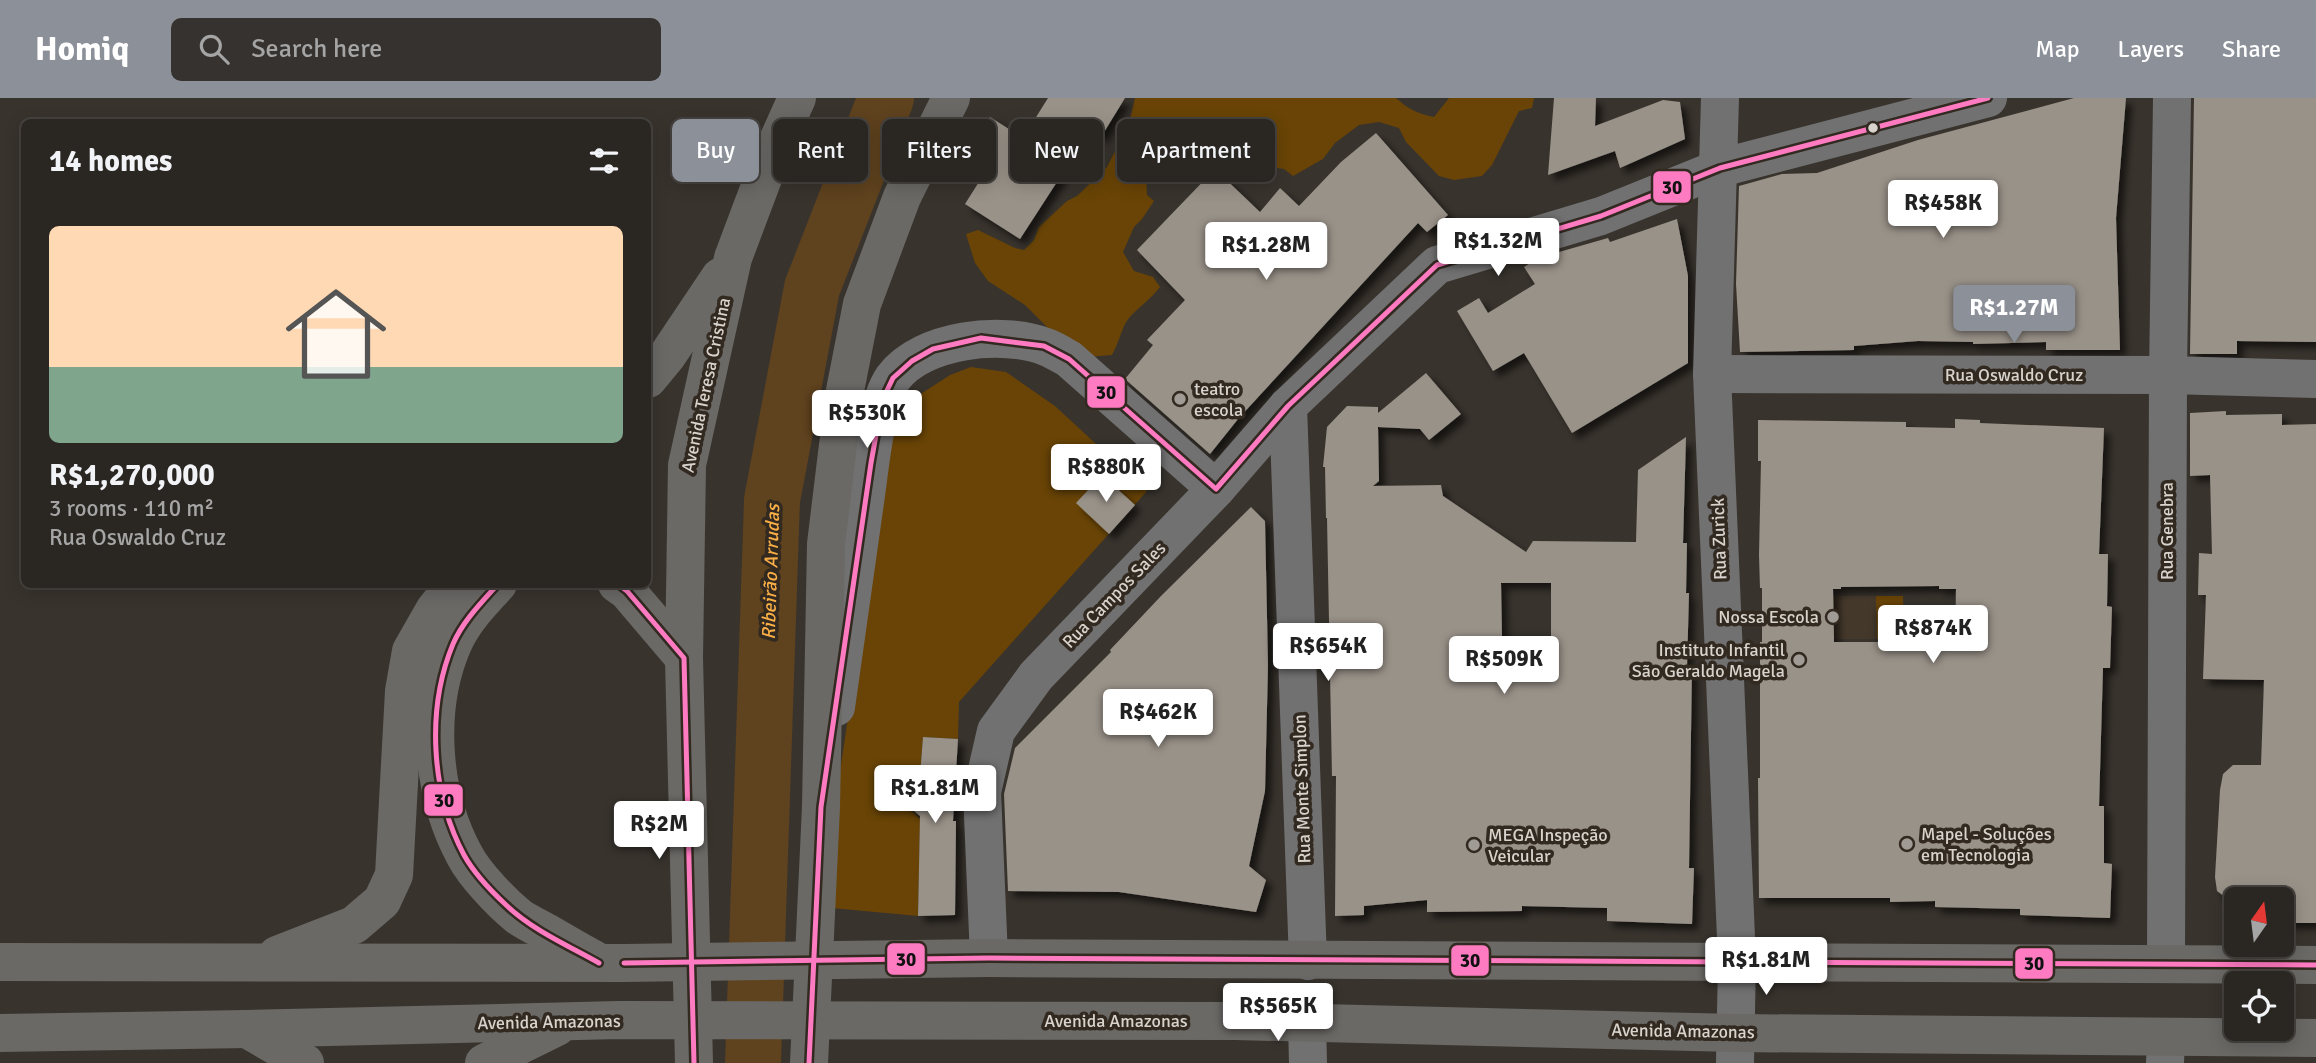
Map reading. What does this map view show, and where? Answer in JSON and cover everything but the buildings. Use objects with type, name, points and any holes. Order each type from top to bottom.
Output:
[{"type":"main road","name":"Avenida Teresa Cristina","points":[[694,1063],[684,658],[687,466],[733,258],[774,149],[797,98]]},
{"type":"main road","points":[[809,1063],[821,807],[826,544],[844,397],[862,304],[902,197],[951,98]]},
{"type":"main road","points":[[651,375],[733,258]]},
{"type":"main road","points":[[241,963],[354,925],[382,901],[394,875],[404,691],[411,650],[435,609],[452,588]]},
{"type":"main road","points":[[494,588],[474,610],[454,642],[443,673],[437,721],[436,760],[446,811],[466,858],[520,917],[611,962]]},
{"type":"main road","points":[[623,588],[684,658]]},
{"type":"main road","points":[[17,967],[989,958],[2316,965]]},
{"type":"main road","name":"Avenida Amazonas","points":[[6,1033],[619,1020],[1235,1021],[1736,1048],[2166,1050],[2316,1038]]},
{"type":"main road","points":[[484,1063],[567,1022]]},
{"type":"main road","points":[[237,1029],[305,1063]]},
{"type":"street","name":"Rua Zurick","points":[[1720,98],[1712,374],[1737,961],[1736,1048]]},
{"type":"street","name":"Rua Campos Sales","points":[[989,958],[982,792],[996,731],[1036,676],[1216,489],[1287,406],[1437,265],[1601,216],[1720,169],[1988,98]]},
{"type":"street","name":"Rua Genebra","points":[[2166,964],[2172,98]]},
{"type":"street","points":[[821,807],[882,401],[893,378],[912,361],[933,349],[981,338],[1044,346],[1069,359],[1216,489]]},
{"type":"street","name":"Rua Oswaldo Cruz","points":[[1712,374],[2168,375],[2316,379]]},
{"type":"street","name":"Rua Monte Simplon","points":[[1287,406],[1308,961]]},
{"type":"street","points":[[1307,1023],[1308,1063]]},
{"type":"shaded area","points":[[1135,98],[1396,98],[1414,110],[1434,117],[1449,98],[1534,98],[1532,108],[1519,111],[1492,165],[1482,176],[1454,180],[1439,176],[1406,142],[1399,128],[1379,122],[1359,125],[1335,143],[1323,159],[1293,176],[1284,169],[1275,168],[1275,119],[1130,119]]},
{"type":"shaded area","points":[[1117,147],[1117,182],[1146,182],[1147,195],[1154,201],[1134,227],[1123,252],[1134,271],[1153,277],[1160,287],[1128,319],[1112,355],[1088,357],[1055,335],[1025,305],[988,281],[975,263],[966,234],[978,230],[1024,250],[1034,240],[1039,227],[1067,201],[1077,196],[1091,182],[1103,182],[1103,171]]},
{"type":"shaded area","points":[[971,367],[1006,372],[1055,406],[1147,491],[959,702],[958,739],[923,737],[919,788],[898,787],[897,796],[920,819],[918,916],[832,908],[836,799],[893,412],[950,375]]},
{"type":"shaded area","name":"Nossa Escola","points":[[1762,596],[1903,596],[1904,639],[1762,639]]},
{"type":"shaded area","points":[[1876,596],[1903,596],[1904,639],[1877,639]]},
{"type":"waterway","name":"Ribeirão Arrudas","points":[[753,1063],[772,500],[812,288],[886,98]]},
{"type":"transit line","name":"30","points":[[809,1063],[821,807],[871,463],[882,401],[893,378],[912,361],[933,349],[981,338],[1044,346],[1069,359],[1216,489],[1288,406],[1437,265],[1601,216],[1720,168],[1988,98]]},
{"type":"transit line","name":"30","points":[[494,588],[462,628],[444,669],[436,723],[436,751],[445,805],[464,855],[477,875],[494,893],[527,922],[599,963]]},
{"type":"transit line","name":"30","points":[[623,588],[684,658],[694,1063]]},
{"type":"transit line","name":"30","points":[[624,963],[989,958],[2316,965]]},
{"type":"place","name":"teatro escola","points":[[1180,399]]},
{"type":"place","name":"Nossa Escola","points":[[1833,617]]},
{"type":"place","name":"Instituto Infantil São Geraldo Magela","points":[[1799,660]]},
{"type":"place","name":"Mapel - Soluções em Tecnologia","points":[[1907,844]]},
{"type":"place","name":"MEGA Inspeção Veicular","points":[[1474,845]]}]
